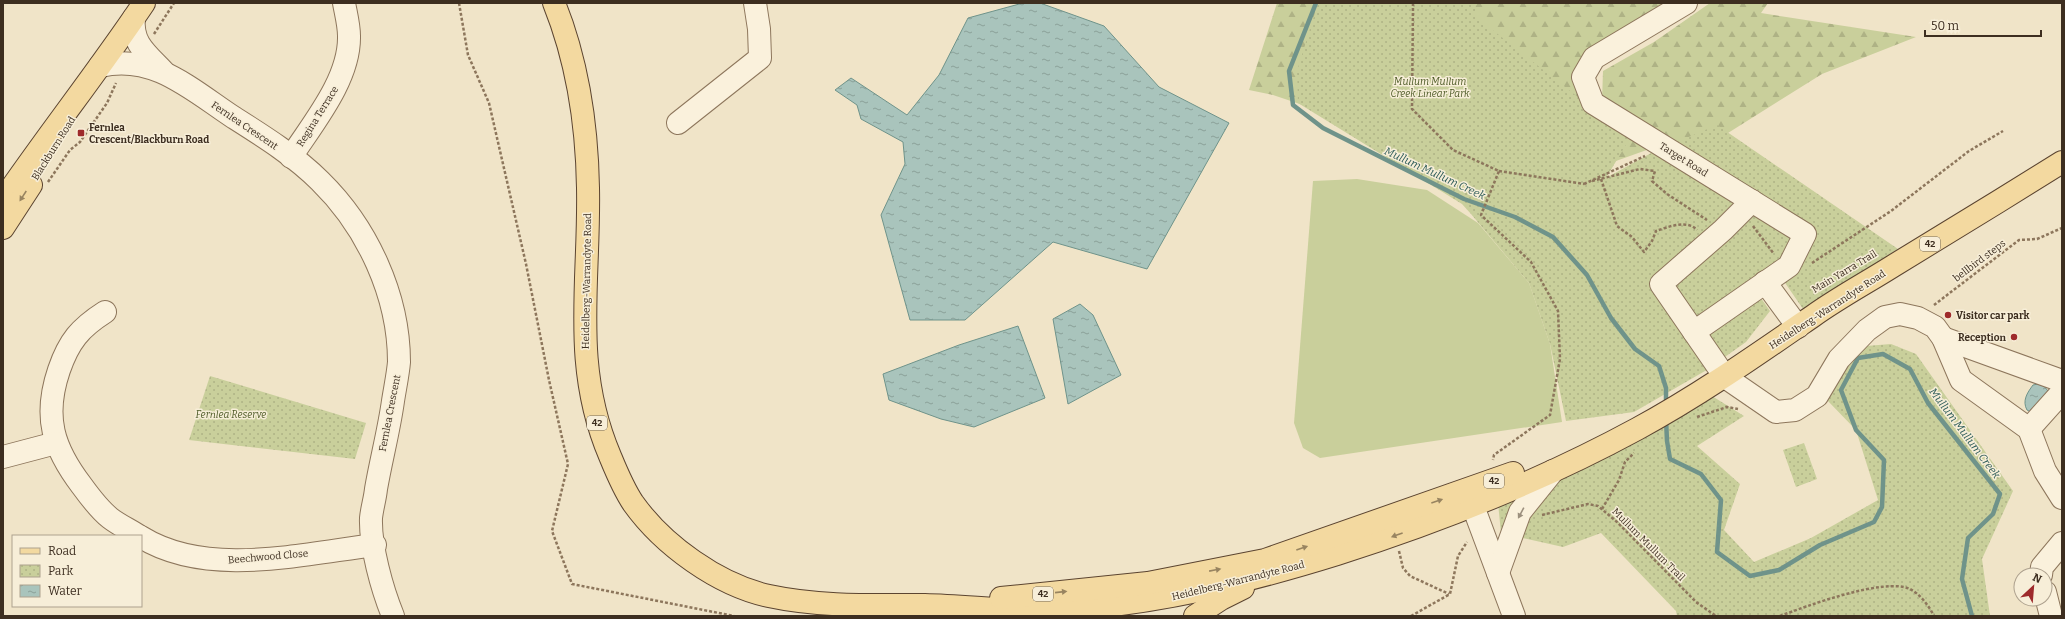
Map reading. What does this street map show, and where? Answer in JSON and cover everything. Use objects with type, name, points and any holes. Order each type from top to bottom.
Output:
[{"type":"main road","name":"Heidelberg-Warrandyte Road","points":[[554,3],[572,60],[584,125],[588,187],[584,342],[595,416],[621,484],[634,505],[658,533],[679,550],[711,572],[739,586],[766,596],[835,605],[938,605],[1142,600]]},
{"type":"main road","name":"Blackburn Road","points":[[3,199],[139,10]]},
{"type":"main road","name":"Blackburn Road","points":[[3,228],[63,135],[100,66]]},
{"type":"main road","name":"Heidelberg-Warrandyte Road","points":[[938,605],[978,609],[1063,613],[1169,597],[1275,573],[1394,536],[1473,506],[1526,485],[1640,428],[1725,377],[1814,315],[2062,162]]},
{"type":"main road","name":"Heidelberg-Warrandyte Road","points":[[1169,597],[1265,560],[1473,506],[1496,480],[1541,463],[1590,453]]},
{"type":"main road","points":[[1195,616],[1221,599],[1275,573]]},
{"type":"street","name":"Regina Terrace","points":[[291,157],[336,89],[346,60],[349,37],[344,3]]},
{"type":"street","points":[[678,123],[760,58],[759,29],[754,3]]},
{"type":"street","name":"Target Road","points":[[1686,3],[1594,58],[1583,76],[1593,103],[1747,206],[1805,234],[1789,266],[1772,278]]},
{"type":"street","name":"Fernlea Crescent","points":[[139,10],[133,34],[139,56],[250,127],[319,180],[342,204],[360,230],[387,290],[396,326],[399,362],[371,518],[374,545],[383,591],[392,616]]},
{"type":"street","points":[[100,66],[139,56]]},
{"type":"street","points":[[1747,206],[1716,236],[1661,284],[1725,377],[1776,412],[1795,410],[1817,396],[1839,359],[1867,330],[1885,317],[1900,314],[1918,318],[1935,327],[1943,338],[1961,380],[2029,429],[2054,469],[2062,498]]},
{"type":"street","points":[[1694,332],[1772,278],[1798,327]]},
{"type":"street","name":"Beechwood Close","points":[[105,312],[87,324],[76,337],[63,359],[55,384],[52,416],[56,443],[66,465],[88,494],[110,518],[137,535]]},
{"type":"street","points":[[1943,338],[2062,381]]},
{"type":"street","points":[[2029,429],[2062,392]]},
{"type":"street","points":[[3,457],[56,443]]},
{"type":"street","points":[[1498,573],[1520,512],[1553,471]]},
{"type":"street","points":[[1473,506],[1514,616]]},
{"type":"street","name":"Beechwood Close","points":[[142,538],[152,544],[194,557],[234,561],[374,545]]},
{"type":"street","points":[[2042,567],[2062,543]]},
{"type":"street","points":[[2058,616],[2062,610]]},
{"type":"path","points":[[48,183],[70,150],[80,142],[107,103],[119,79],[127,75],[174,3]]},
{"type":"path","points":[[459,3],[468,55],[489,103],[526,264],[549,380],[568,464],[552,530],[572,584],[734,616]]},
{"type":"path","points":[[1413,3],[1412,109],[1453,150],[1499,171],[1584,184],[1640,169],[1655,171],[1652,181],[1716,236]]},
{"type":"path","points":[[1805,267],[1891,211],[1969,151],[2002,131]]},
{"type":"path","points":[[1584,184],[1646,155]]},
{"type":"path","points":[[1496,480],[1491,466],[1494,455],[1550,415],[1560,359],[1558,311],[1530,262],[1481,215],[1499,171]]},
{"type":"path","points":[[1601,179],[1617,226],[1632,237],[1644,252],[1652,241],[1656,231],[1679,224],[1695,227],[1716,236]]},
{"type":"path","points":[[1747,206],[1775,256],[1772,278]]},
{"type":"path","name":"bellbird steps","points":[[1949,293],[2019,240],[2037,239],[2062,228]]},
{"type":"path","points":[[1690,419],[1727,407],[1745,411]]},
{"type":"path","points":[[1602,510],[1614,490],[1625,462],[1636,451]]},
{"type":"path","name":"Mullum Mullum Trail","points":[[1520,512],[1536,516],[1588,504],[1594,504],[1602,510],[1696,602],[1714,616]]},
{"type":"path","points":[[1411,616],[1450,594],[1458,556],[1473,506]]},
{"type":"path","points":[[1394,536],[1404,568],[1410,576],[1450,594]]},
{"type":"path","points":[[1780,616],[1876,587],[1910,589],[1924,602],[1934,616]]},
{"type":"green space","points":[[1277,3],[1663,3],[1586,51],[1577,71],[1588,105],[1655,147],[1616,161],[1499,171],[1273,95],[1249,90]]},
{"type":"green space","name":"Mullum Mullum Creek Linear Park","points":[[1318,3],[1475,3],[1476,17],[1588,105],[1633,133],[1606,178],[1653,152],[1717,125],[1898,249],[1803,309],[1775,268],[1751,284],[1770,311],[1746,342],[1705,371],[1634,412],[1566,421],[1550,344],[1529,283],[1471,214],[1462,204],[1298,103],[1297,71]]},
{"type":"green space","points":[[1710,3],[1768,3],[1761,13],[1916,37],[1822,74],[1728,133],[1703,159],[1602,101],[1603,71],[1654,42]]},
{"type":"green space","points":[[1357,179],[1427,190],[1478,223],[1529,283],[1550,344],[1562,422],[1320,458],[1303,448],[1294,423],[1313,181]]},
{"type":"green space","points":[[1891,344],[1916,354],[2013,491],[1982,559],[1990,616],[1677,616],[1676,611],[1601,533],[1563,547],[1501,533],[1498,503],[1704,391],[1744,416],[1697,446],[1740,484],[1724,530],[1754,562],[1811,538],[1878,500],[1856,430],[1827,400],[1847,365],[1866,346]]},
{"type":"green space","name":"Fernlea Reserve","points":[[210,376],[366,423],[355,459],[189,440]]},
{"type":"green space","points":[[1804,443],[1817,479],[1796,487],[1783,450]]},
{"type":"water","points":[[1023,3],[1040,3],[1104,26],[1159,87],[1229,123],[1147,269],[1053,242],[965,320],[910,320],[881,215],[905,164],[903,142],[861,119],[857,105],[835,90],[851,78],[907,115],[939,75],[968,18]]},
{"type":"water","points":[[1080,304],[1093,315],[1121,375],[1068,404],[1053,319]]},
{"type":"water","points":[[1018,326],[1045,398],[974,427],[941,419],[889,400],[883,374],[959,345]]},
{"type":"water","points":[[2038,384],[2044,386],[2048,391],[2047,397],[2031,412],[2027,410],[2025,400],[2033,385]]},
{"type":"waterway","name":"Mullum Mullum Creek","points":[[1316,3],[1289,71],[1293,105],[1323,128],[1464,199],[1515,217],[1553,237],[1587,275],[1611,318],[1635,349],[1659,366],[1666,388],[1666,406]]},
{"type":"waterway","name":"Mullum Mullum Creek","points":[[1666,419],[1670,459],[1701,474],[1721,500],[1717,552],[1750,576],[1779,570],[1820,545],[1874,522],[1882,507],[1884,460],[1856,430],[1841,390],[1858,358],[1883,354],[1910,369],[1928,403],[2000,494],[1993,514],[1968,538],[1962,579],[1972,616]]},
{"type":"place","name":"Fernlea Crescent/Blackburn Road","points":[[81,133]]},
{"type":"place","name":"Visitor car park","points":[[1948,315]]},
{"type":"place","name":"Reception","points":[[2014,337]]}]
